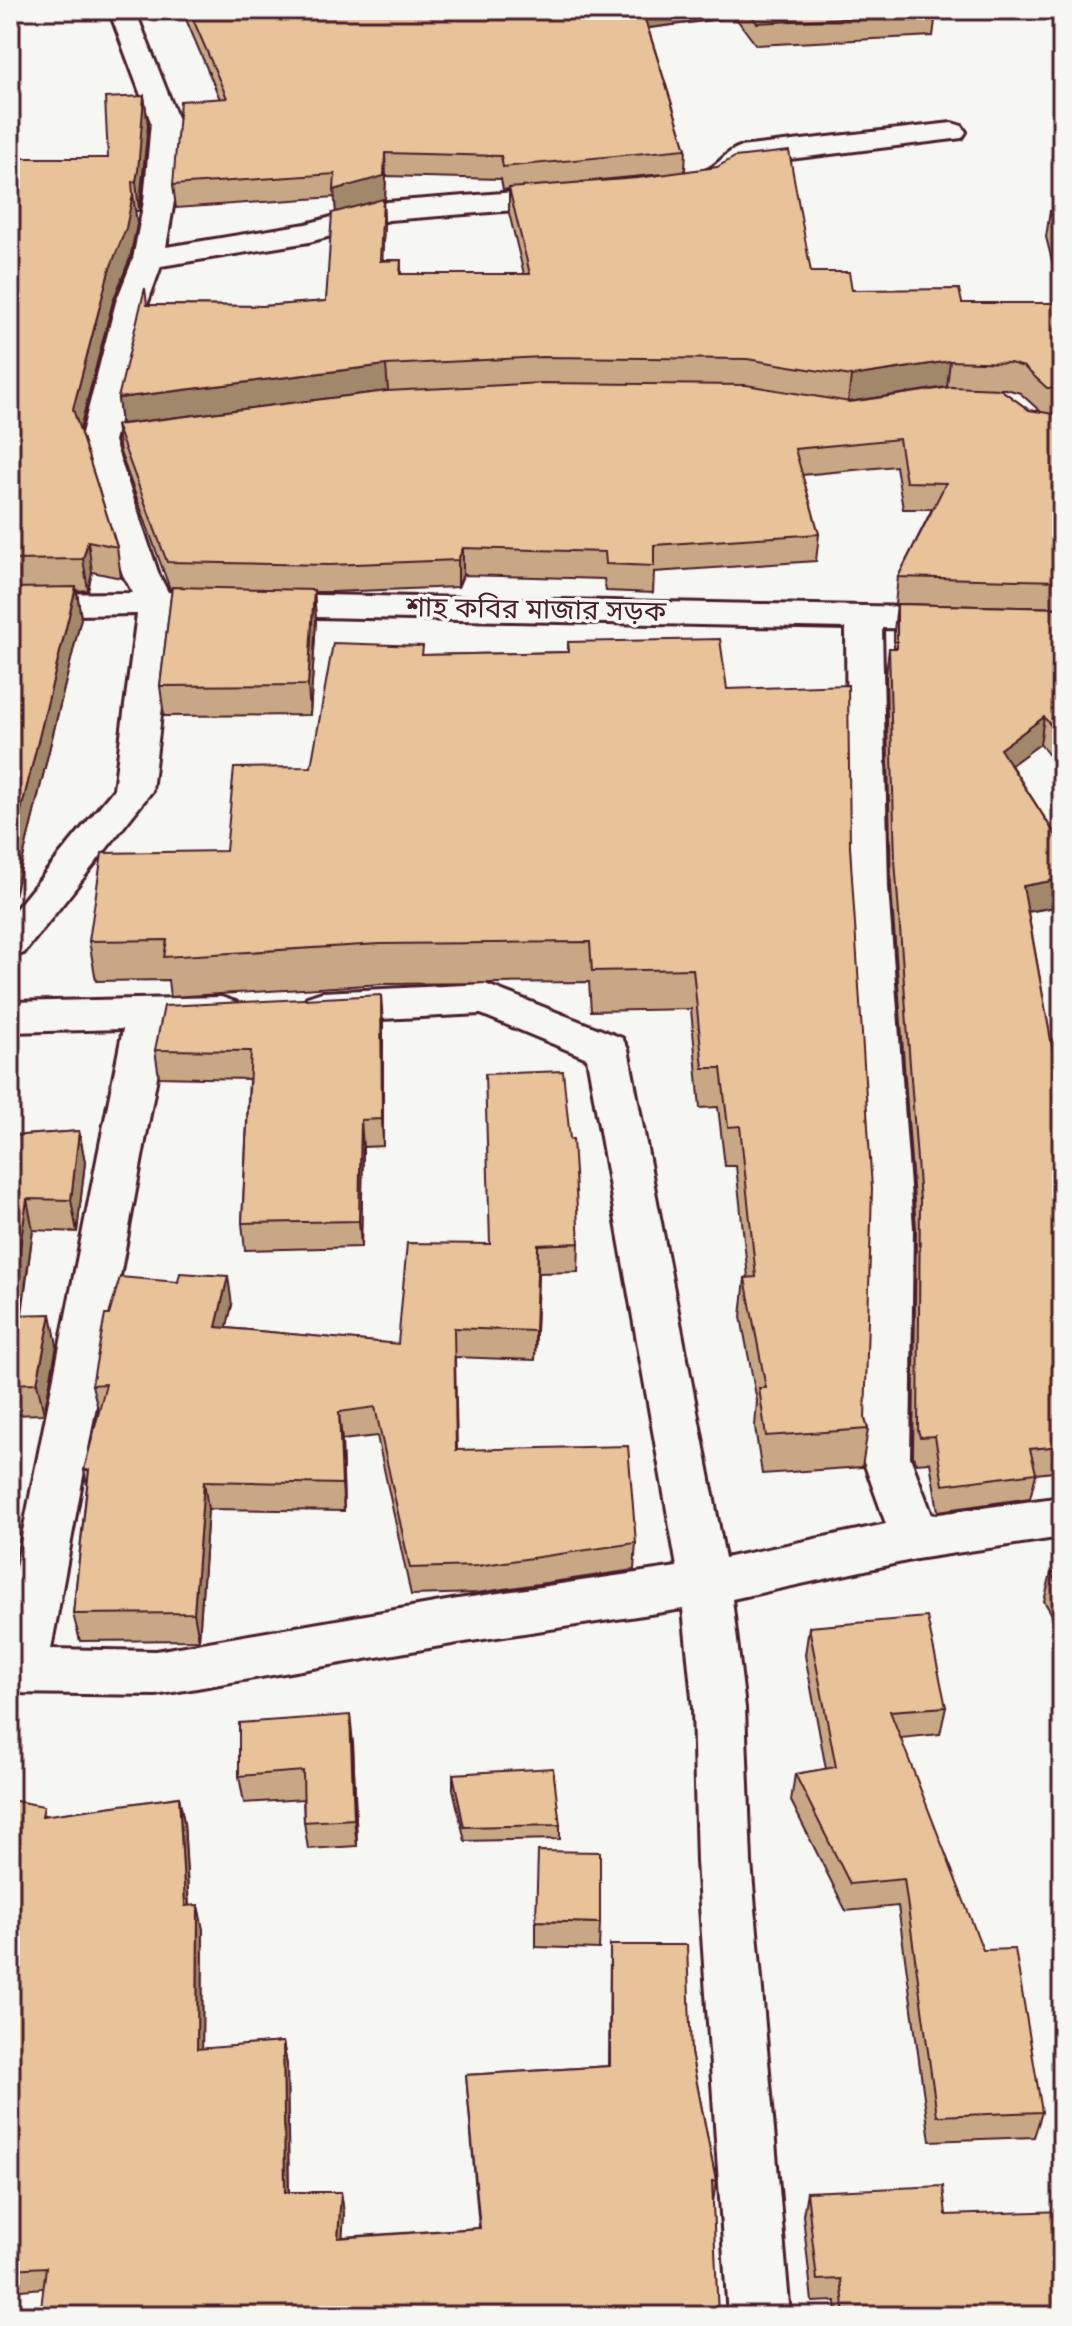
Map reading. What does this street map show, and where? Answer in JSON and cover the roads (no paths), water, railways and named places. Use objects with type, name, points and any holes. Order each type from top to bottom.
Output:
[{"type":"street","points":[[10,943],[133,791],[156,603],[141,575],[113,439],[132,302],[148,259],[159,201],[165,122],[122,10]]},
{"type":"street","points":[[661,188],[715,180],[730,169],[740,156],[952,132]]},
{"type":"street","points":[[148,259],[309,233],[387,211],[591,195]]},
{"type":"street","name":"শাহ কবির মাজার সড়ক","points":[[10,605],[156,603],[1062,621]]},
{"type":"street","points":[[864,617],[868,887],[891,1228],[886,1457],[916,1538]]},
{"type":"street","points":[[10,1017],[147,1016],[485,999],[607,1049],[705,1584],[719,1708],[724,1862],[759,2316]]},
{"type":"street","points":[[147,1016],[16,1671],[156,1673],[458,1621],[705,1584],[916,1538],[1062,1517]]}]
